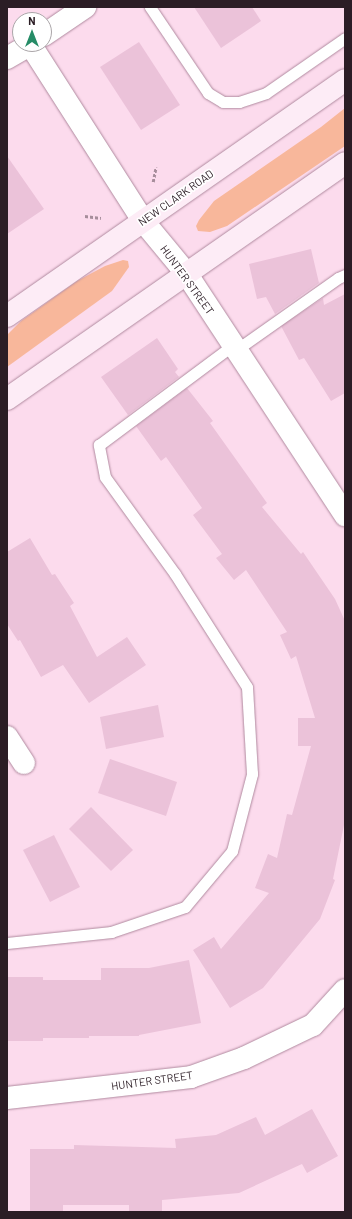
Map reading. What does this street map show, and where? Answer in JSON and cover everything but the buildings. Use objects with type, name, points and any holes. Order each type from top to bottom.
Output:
[{"type":"main road","name":"NEW CLARK ROAD","points":[[7,316],[345,80]]},
{"type":"main road","points":[[7,399],[345,163]]},
{"type":"street","points":[[52,28],[73,10]]},
{"type":"street","points":[[7,58],[17,52]]},
{"type":"street","name":"HUNTER STREET","points":[[35,52],[143,221],[186,273],[345,515]]},
{"type":"street","points":[[7,737],[24,763]]},
{"type":"street","name":"HUNTER STREET","points":[[7,1098],[191,1077],[244,1058],[313,1024],[345,990]]},
{"type":"lane","points":[[150,7],[208,93],[223,102],[239,102],[266,94],[345,38]]},
{"type":"lane","points":[[7,943],[111,932],[185,908],[232,851],[252,774],[247,687],[175,574],[104,477],[99,445],[234,348],[338,278],[345,275]]},
{"type":"path","points":[[153,182],[156,167]]},
{"type":"path","points":[[85,216],[101,218]]},
{"type":"shaded area","points":[[345,108],[345,146],[227,226],[210,232],[198,231],[196,226],[199,220],[214,201],[321,127]]},
{"type":"shaded area","points":[[123,260],[128,261],[129,267],[112,291],[7,367],[7,335],[21,321],[77,281],[105,266]]}]
